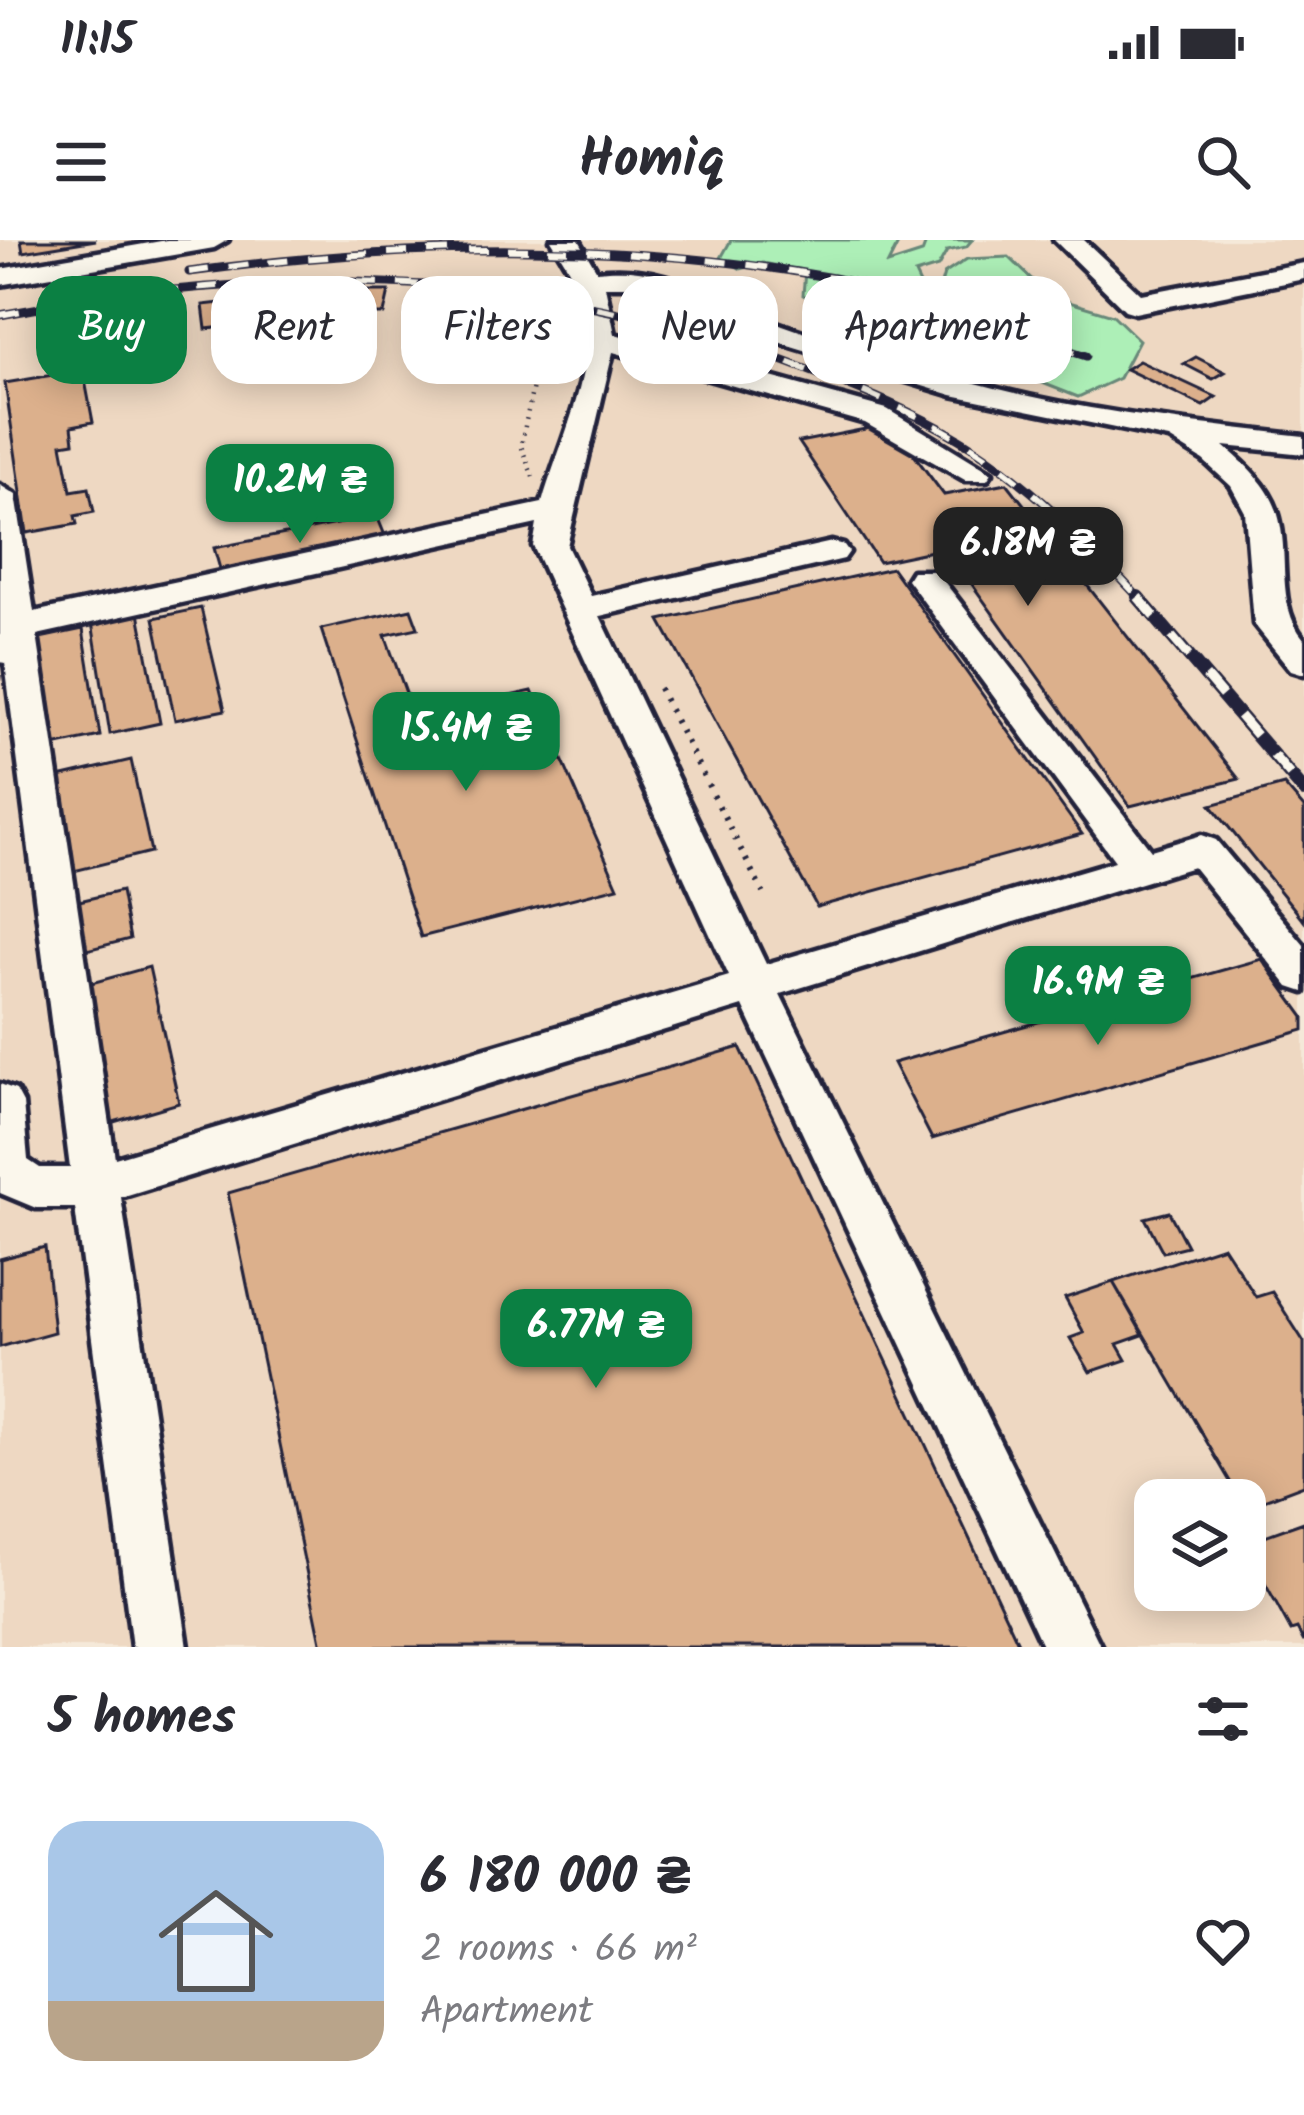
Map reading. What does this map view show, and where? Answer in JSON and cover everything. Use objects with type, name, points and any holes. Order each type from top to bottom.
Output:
[{"type":"lane","points":[[0,277],[214,240]]},
{"type":"lane","points":[[565,240],[585,276]]},
{"type":"lane","points":[[1068,240],[1135,304],[1304,271]]},
{"type":"lane","points":[[594,279],[631,275],[654,279],[765,329],[963,389],[1176,431],[1304,445]]},
{"type":"lane","points":[[594,296],[602,340],[544,496],[550,546],[753,982],[1073,1647]]},
{"type":"lane","points":[[602,340],[876,416],[976,473]]},
{"type":"lane","points":[[1176,431],[1214,453],[1261,512],[1272,624],[1304,662]]},
{"type":"lane","points":[[0,495],[92,1185],[160,1647]]},
{"type":"lane","points":[[19,627],[544,496]]},
{"type":"lane","points":[[579,610],[832,552]]},
{"type":"lane","points":[[924,579],[1142,868]]},
{"type":"lane","points":[[0,669],[19,627]]},
{"type":"lane","points":[[0,1103],[6,1170],[23,1185],[49,1193],[92,1185],[1202,850],[1304,975]]},
{"type":"path","points":[[533,384],[521,446],[544,496]]},
{"type":"path","points":[[657,685],[763,893]]},
{"type":"shaded area","points":[[0,240],[1304,240],[1304,1647],[0,1647]]},
{"type":"green space","points":[[731,240],[900,240],[888,264],[922,253],[927,240],[972,240],[966,247],[947,251],[938,267],[916,276],[805,276],[805,271],[763,263],[741,269],[721,258]]},
{"type":"green space","points":[[1009,257],[1028,276],[943,276],[967,259]]},
{"type":"green space","points":[[1072,303],[1113,315],[1139,340],[1119,378],[1078,397],[1045,384],[1072,384]]},
{"type":"building","points":[[21,240],[96,240],[23,252]]},
{"type":"building","points":[[377,291],[389,291],[384,314],[377,314]]},
{"type":"building","points":[[211,304],[211,328],[206,329],[203,305]]},
{"type":"building","points":[[1196,357],[1225,372],[1213,379],[1184,364]]},
{"type":"building","points":[[1139,361],[1216,397],[1203,406],[1126,369]]},
{"type":"building","points":[[36,378],[36,384],[86,384],[93,422],[72,426],[74,442],[62,444],[71,491],[89,488],[94,512],[75,516],[77,524],[27,533],[5,383]]},
{"type":"building","points":[[891,424],[944,495],[1007,483],[1239,779],[1130,806],[946,548],[879,562],[799,442]]},
{"type":"building","points":[[377,516],[388,543],[222,576],[214,548]]},
{"type":"building","points":[[892,568],[1082,834],[817,907],[660,620]]},
{"type":"building","points":[[201,608],[225,710],[175,720],[154,618]]},
{"type":"building","points":[[411,609],[418,628],[385,635],[423,740],[478,727],[469,705],[532,691],[618,887],[421,937],[321,629]]},
{"type":"building","points":[[139,613],[160,723],[110,734],[92,622]]},
{"type":"building","points":[[83,629],[100,736],[49,747],[35,639]]},
{"type":"building","points":[[131,760],[151,852],[70,872],[55,778]]},
{"type":"building","points":[[1284,785],[1304,808],[1304,921],[1211,805]]},
{"type":"building","points":[[121,891],[130,939],[79,952],[71,903]]},
{"type":"building","points":[[1262,959],[1304,1017],[1304,1030],[932,1139],[893,1063]]},
{"type":"building","points":[[149,967],[179,1103],[110,1123],[84,985]]},
{"type":"building","points":[[740,1047],[1020,1647],[322,1647],[228,1193]]},
{"type":"building","points":[[1169,1212],[1187,1246],[1163,1252],[1145,1218]]},
{"type":"building","points":[[1223,1246],[1256,1297],[1272,1292],[1304,1342],[1304,1485],[1266,1499],[1266,1479],[1229,1479],[1113,1282]]},
{"type":"building","points":[[45,1247],[54,1332],[0,1347],[0,1259]]},
{"type":"building","points":[[1113,1282],[1143,1335],[1117,1344],[1126,1360],[1090,1372],[1070,1338],[1084,1333],[1065,1298]]},
{"type":"building","points":[[1304,1522],[1304,1642],[1297,1629],[1291,1631],[1266,1585],[1266,1536]]},
{"type":"railway","points":[[189,272],[431,251],[674,257],[865,285],[1086,356]]},
{"type":"railway","points":[[0,315],[197,288],[390,283],[581,305],[676,327],[824,376],[949,433],[1040,499],[1141,600]]},
{"type":"railway","points":[[1138,597],[1304,791]]}]
